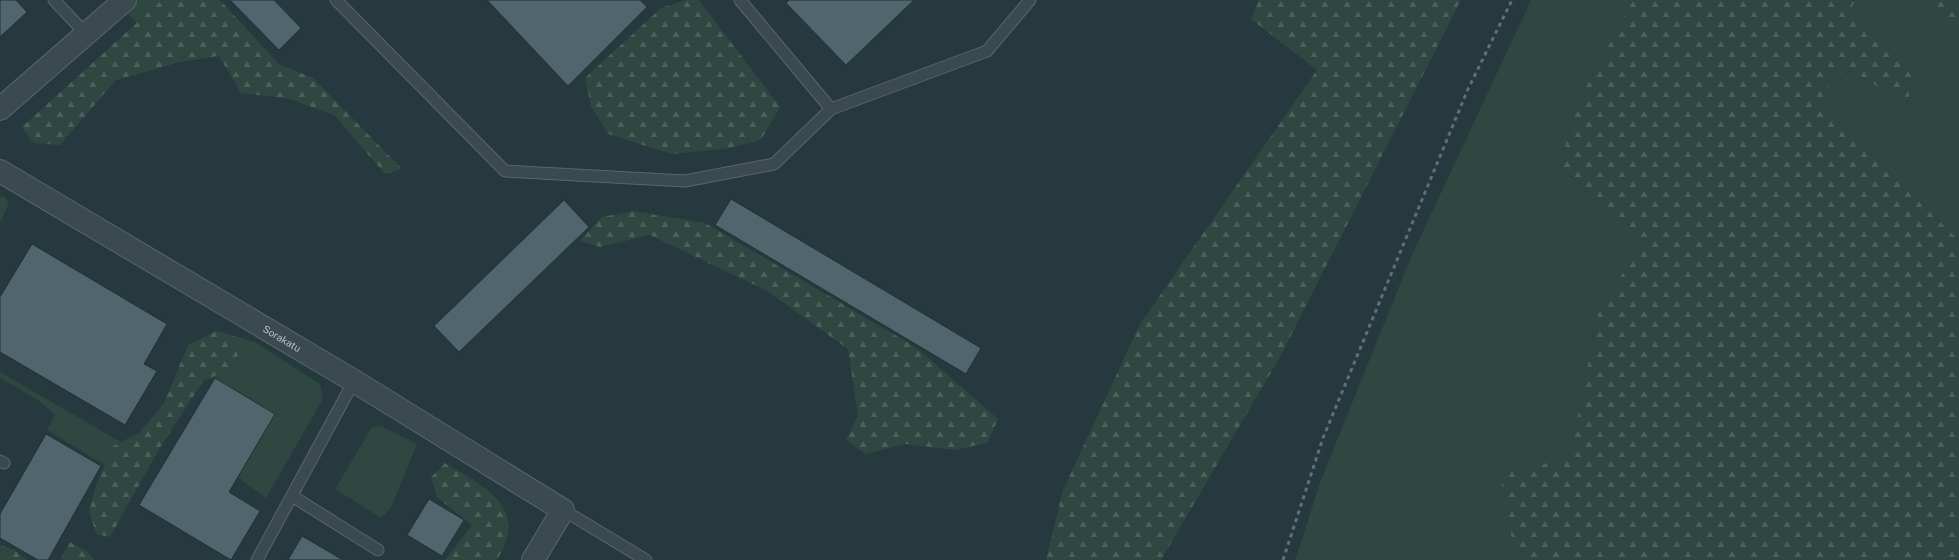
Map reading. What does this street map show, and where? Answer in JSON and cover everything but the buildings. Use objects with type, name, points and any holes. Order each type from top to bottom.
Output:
[{"type":"street","points":[[0,109],[125,0]]},
{"type":"street","name":"Sorakatu","points":[[0,171],[354,381],[563,510]]},
{"type":"street","points":[[532,560],[563,510]]},
{"type":"lane","points":[[54,0],[86,34]]},
{"type":"lane","points":[[336,0],[505,171],[685,181],[774,164],[831,109],[987,51],[1030,0]]},
{"type":"lane","points":[[740,0],[831,109]]},
{"type":"lane","points":[[257,560],[354,381]]},
{"type":"lane","points":[[292,496],[378,550]]},
{"type":"lane","points":[[563,510],[646,560]]},
{"type":"green space","points":[[139,0],[162,0],[137,23],[126,12]]},
{"type":"green space","points":[[162,0],[220,0],[279,64],[313,78],[402,169],[385,174],[334,115],[290,99],[241,93],[219,56],[180,62],[116,80],[60,145],[33,143],[22,127]]},
{"type":"green space","points":[[685,0],[699,0],[780,107],[761,140],[725,149],[671,154],[608,134],[591,106],[585,78],[661,8]]},
{"type":"green space","points":[[1259,0],[1461,0],[1280,357],[1161,560],[1046,560],[1063,490],[1140,324],[1317,70],[1251,19]]},
{"type":"green space","points":[[1531,0],[1633,0],[1576,105],[1560,166],[1646,241],[1600,305],[1569,458],[1513,544],[1533,560],[1295,560],[1321,480],[1411,257]]},
{"type":"green space","points":[[1633,0],[1856,0],[1852,7],[1914,78],[1907,102],[1847,70],[1830,79],[1825,109],[1959,240],[1959,560],[1533,560],[1513,544],[1500,474],[1569,458],[1600,305],[1646,241],[1560,166],[1576,105]]},
{"type":"green space","points":[[1856,0],[1924,0],[1959,40],[1959,240],[1825,109],[1830,79],[1847,70],[1907,102],[1914,78],[1852,7]]},
{"type":"green space","points":[[1924,0],[1959,0],[1959,40]]},
{"type":"green space","points":[[0,196],[5,197],[9,203],[0,223]]},
{"type":"green space","points":[[633,211],[705,223],[917,348],[998,419],[987,443],[955,450],[905,444],[865,454],[846,440],[858,416],[848,349],[767,291],[650,235],[600,247],[580,241],[602,217]]},
{"type":"green space","points":[[216,331],[235,336],[238,359],[230,370],[204,380],[161,446],[110,537],[96,534],[89,511],[97,483],[113,446],[139,433],[164,403],[188,345]]},
{"type":"green space","points":[[235,336],[255,342],[320,384],[323,399],[266,498],[237,477],[275,414],[215,378],[204,380],[230,370],[238,359]]},
{"type":"green space","points":[[0,372],[121,442],[113,446],[105,465],[47,430],[55,415],[38,400],[0,378]]},
{"type":"green space","points":[[381,426],[417,444],[391,508],[381,518],[335,489],[372,427]]},
{"type":"green space","points":[[445,463],[488,490],[506,512],[508,526],[506,542],[497,560],[445,560],[472,525],[437,497],[431,477]]},
{"type":"green space","points":[[70,542],[88,552],[94,560],[60,560]]},
{"type":"green space","points":[[0,545],[14,550],[27,560],[0,560]]},
{"type":"railway","points":[[1283,560],[1323,438],[1468,89],[1512,0]]}]
